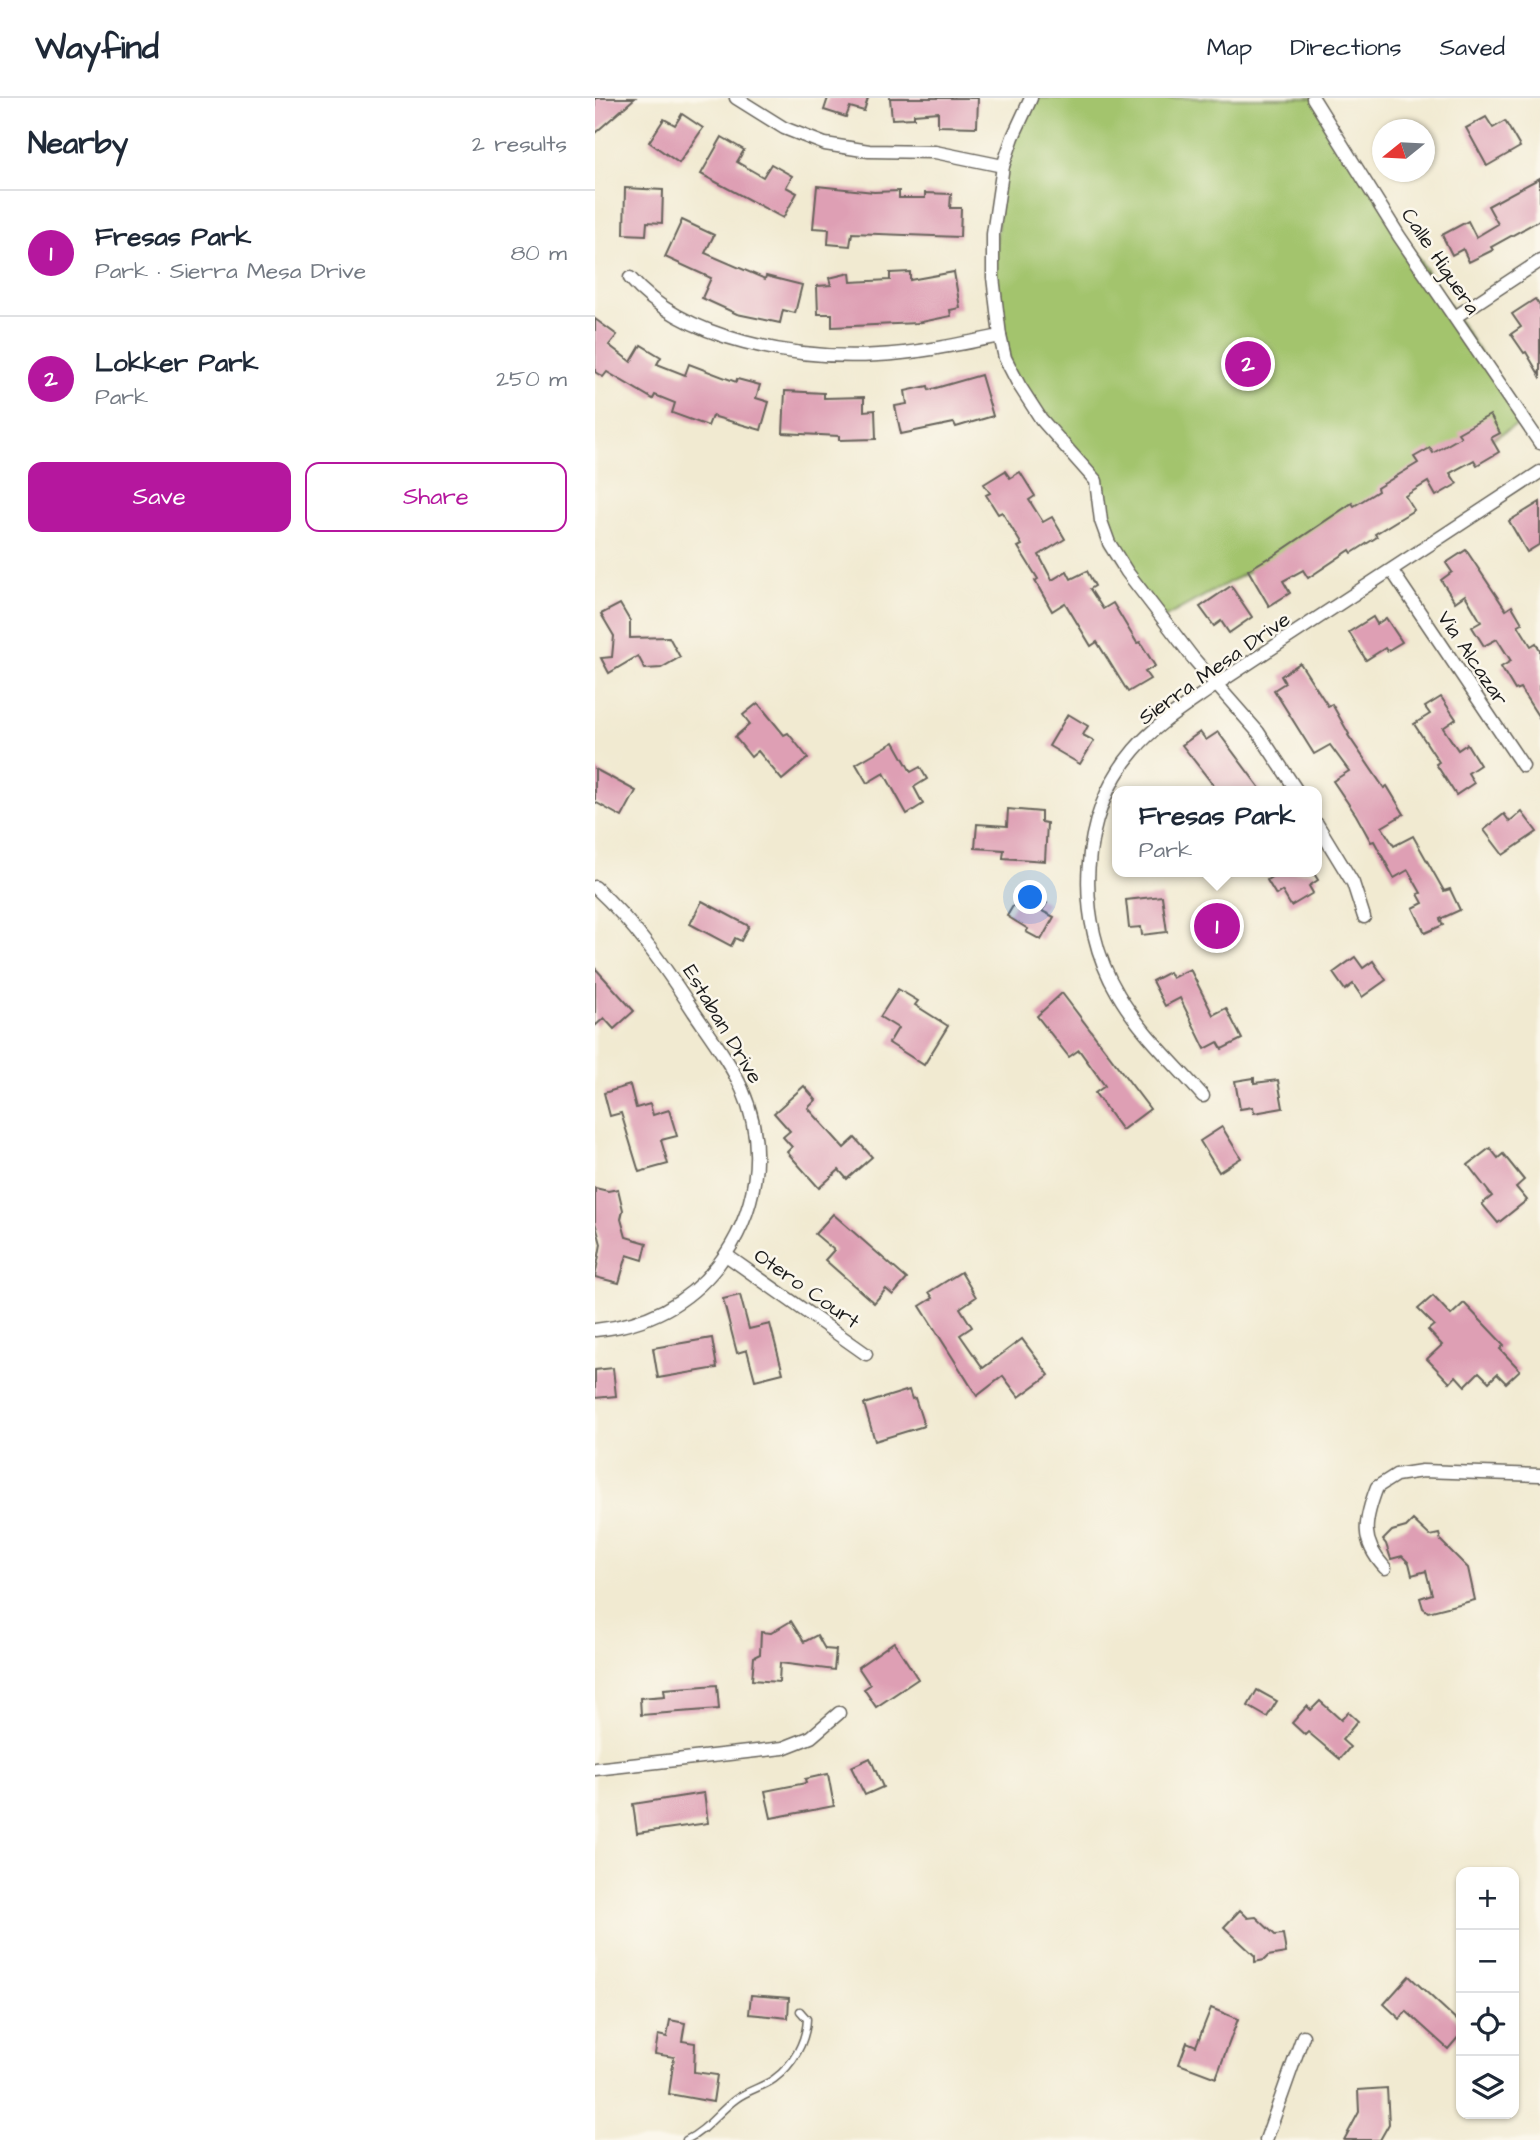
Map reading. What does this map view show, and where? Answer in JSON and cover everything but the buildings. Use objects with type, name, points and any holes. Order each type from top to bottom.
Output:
[{"type":"street","points":[[736,98],[784,128],[825,144],[869,151],[935,152],[1003,166]]},
{"type":"street","points":[[1031,98],[1003,166],[993,234],[993,277],[1000,336],[1011,371],[1041,419],[1096,481],[1101,522],[1109,543],[1127,572],[1185,648],[1269,746],[1294,786]]},
{"type":"street","name":"Calle Higuera","points":[[1313,98],[1399,236],[1540,443]]},
{"type":"street","points":[[1455,317],[1540,261]]},
{"type":"street","points":[[630,278],[659,305],[681,318],[725,336],[784,350],[831,355],[878,355],[934,349],[1000,336]]},
{"type":"street","name":"Sierra Mesa Drive","points":[[1203,1096],[1129,1012],[1099,953],[1093,932],[1089,881],[1097,821],[1111,785],[1123,763],[1150,734],[1217,684],[1540,472]]},
{"type":"street","name":"Via Alcazar","points":[[1392,571],[1523,766]]},
{"type":"street","points":[[1322,832],[1353,883],[1364,917]]},
{"type":"street","name":"Estaban Drive","points":[[595,887],[628,920],[666,968],[734,1072],[748,1105],[755,1139],[755,1174],[747,1213],[726,1255],[698,1288],[671,1307],[641,1321],[595,1330]]},
{"type":"street","name":"Otero Court","points":[[726,1255],[866,1354]]},
{"type":"street","points":[[1385,1568],[1369,1549],[1366,1538],[1368,1517],[1377,1487],[1396,1475],[1422,1471],[1540,1475]]},
{"type":"street","points":[[595,1769],[783,1748],[811,1737],[839,1713]]},
{"type":"street","points":[[1266,2140],[1303,2036]]},
{"type":"lane","points":[[687,2140],[706,2128],[734,2100],[775,2078],[789,2063],[801,2047],[807,2032],[807,2019],[800,2011]]},
{"type":"green space","points":[[1031,98],[1313,98],[1525,421],[1162,619],[1109,543],[1096,481],[1011,371],[993,277],[1003,166]]},
{"type":"place","name":"Lokker Park","points":[[1248,364]]},
{"type":"place","name":"Fresas Park","points":[[1217,926]]}]
